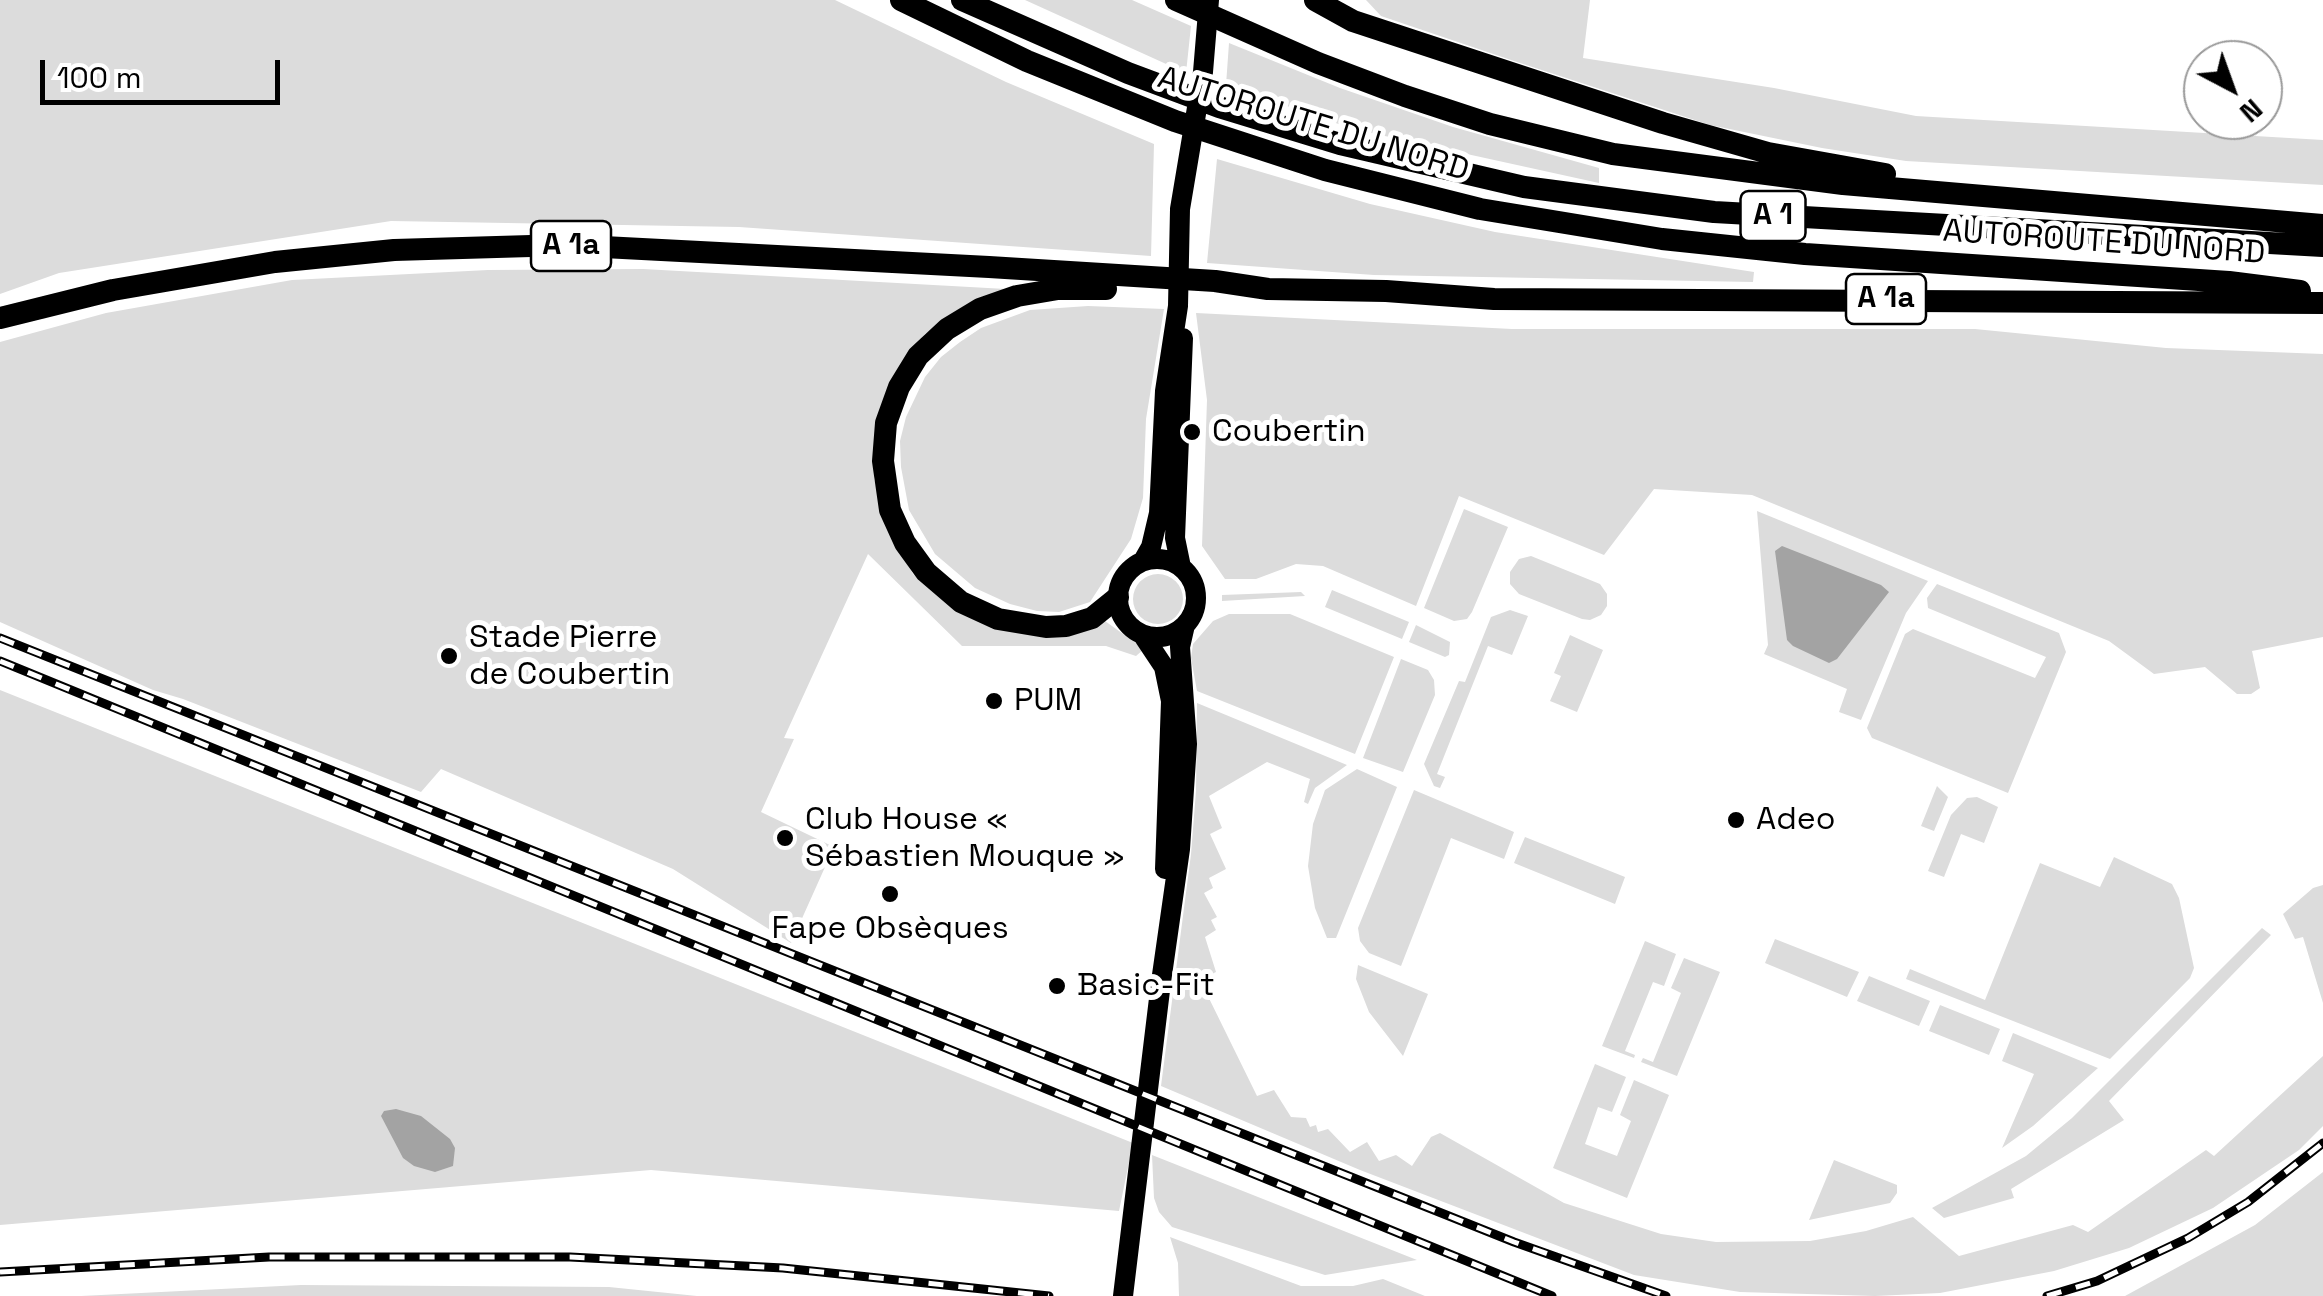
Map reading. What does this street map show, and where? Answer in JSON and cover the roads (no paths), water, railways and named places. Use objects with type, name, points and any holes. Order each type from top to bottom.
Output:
[{"type":"highway","name":"AUTOROUTE DU NORD","points":[[901,0],[1027,61],[1228,139],[1418,195],[1507,214],[1617,232],[1805,254],[2229,282],[2323,295]]},
{"type":"highway","name":"AUTOROUTE DU NORD","points":[[962,0],[1042,37],[1234,112],[1432,168],[1524,187],[1631,203],[1798,218],[2323,246]]},
{"type":"highway","points":[[1176,0],[1334,69],[1449,111],[1614,154],[1782,178],[2323,225]]},
{"type":"highway","points":[[1315,0],[1353,22],[1768,153],[2096,206]]},
{"type":"highway","name":"A 1a","points":[[0,318],[216,270],[334,255],[452,247],[662,248],[1147,284],[1386,291],[1529,300],[2323,303]]},
{"type":"highway","points":[[1118,597],[1092,618],[1046,627],[998,619],[952,596],[919,564],[894,520],[884,474],[884,435],[893,400],[912,366],[937,338],[968,315],[1004,300],[1044,291],[1147,284]]},
{"type":"main road","points":[[1181,567],[1175,538],[1183,352],[1178,306],[1180,209],[1203,72],[1208,3]]},
{"type":"main road","points":[[1160,982],[1170,701],[1164,667],[1142,634],[1124,619],[1118,597],[1124,577],[1144,561],[1151,547],[1159,513],[1165,391],[1178,306]]},
{"type":"main road","points":[[1124,1296],[1185,797],[1187,716],[1180,647],[1196,594],[1191,578],[1181,567],[1158,558],[1144,561]]},
{"type":"main road","points":[[1142,634],[1165,636],[1185,625]]},
{"type":"railway","points":[[0,638],[1514,1242],[1666,1296]]},
{"type":"railway","points":[[0,661],[1552,1296]]},
{"type":"railway","points":[[2047,1296],[2097,1281],[2188,1238],[2248,1202],[2323,1143]]},
{"type":"railway","points":[[0,1272],[269,1257],[570,1257],[783,1268],[1049,1296]]},
{"type":"place","name":"Coubertin","points":[[1192,432]]},
{"type":"place","name":"Stade Pierre de Coubertin","points":[[449,656]]},
{"type":"place","name":"PUM","points":[[994,701]]},
{"type":"place","name":"Adeo","points":[[1736,820]]},
{"type":"place","name":"Club House « Sébastien Mouque »","points":[[785,838]]},
{"type":"place","name":"Fape Obsèques","points":[[890,894]]},
{"type":"place","name":"Basic-Fit","points":[[1057,986]]}]
